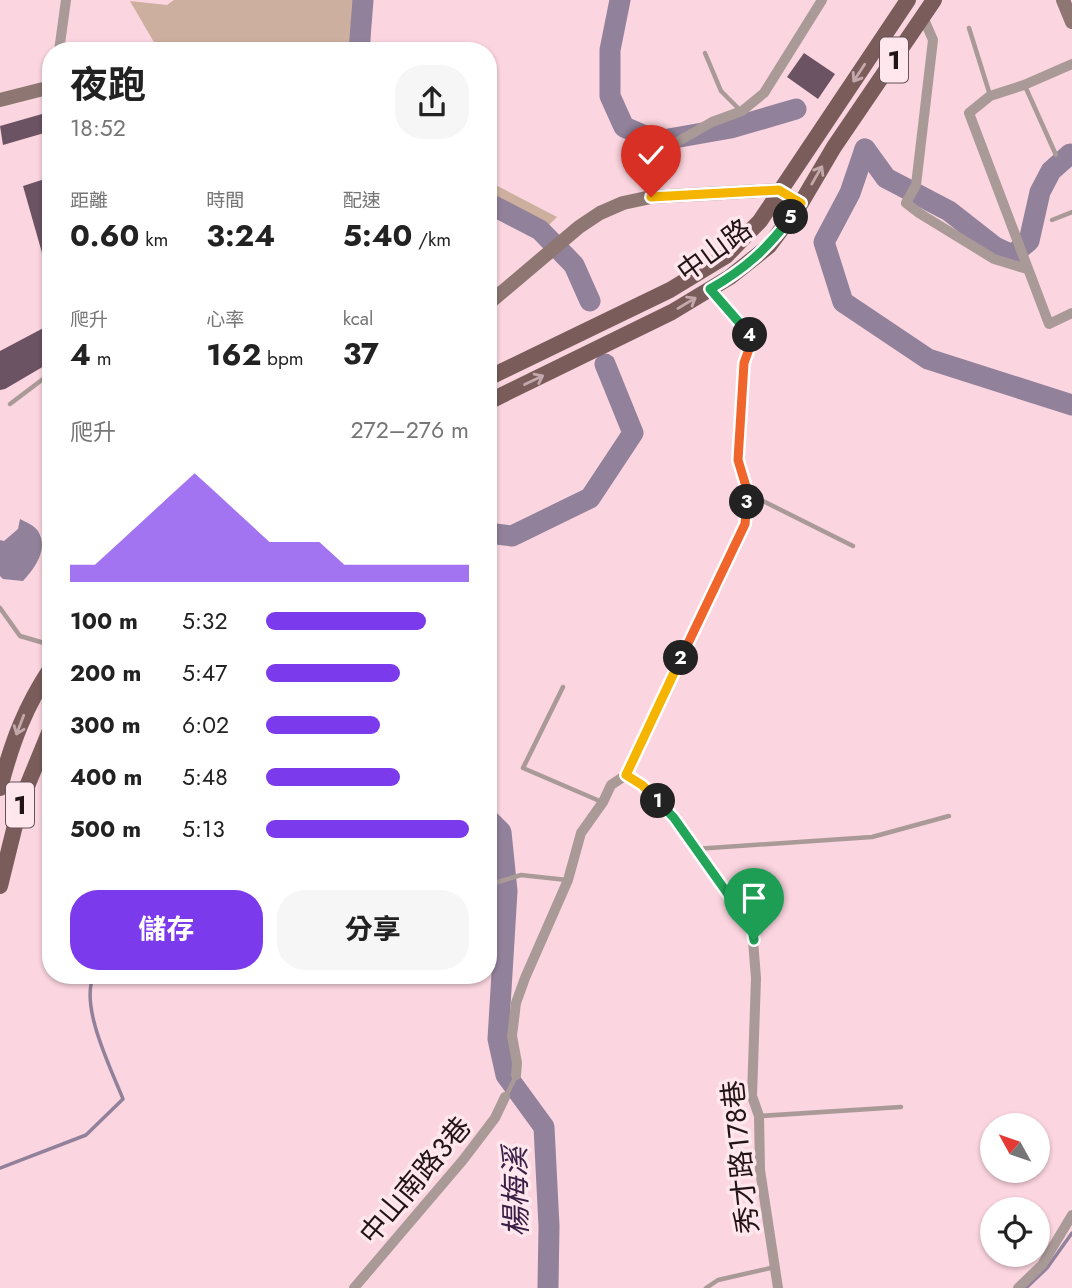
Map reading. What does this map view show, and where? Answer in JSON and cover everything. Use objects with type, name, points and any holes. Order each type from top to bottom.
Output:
[{"type":"main road","name":"中山路","points":[[497,374],[670,290],[726,256],[760,220],[908,0]]},
{"type":"main road","name":"1","points":[[923,17],[934,0]]},
{"type":"main road","name":"中山路","points":[[497,398],[672,312],[730,278],[769,246],[801,203],[834,148],[923,17]]},
{"type":"main road","name":"1","points":[[0,788],[9,753],[30,699],[42,681]]},
{"type":"main road","name":"1","points":[[0,886],[21,801],[42,750]]},
{"type":"street","points":[[60,42],[66,0]]},
{"type":"street","points":[[651,197],[672,145],[712,122],[742,111],[764,93],[822,0]]},
{"type":"street","points":[[1063,0],[1072,22]]},
{"type":"street","points":[[923,17],[933,40],[916,185],[906,203],[994,259],[1025,264]]},
{"type":"street","points":[[1072,64],[1024,85],[990,96],[969,113],[1049,324],[1072,313]]},
{"type":"street","points":[[0,100],[42,89]]},
{"type":"street","points":[[497,297],[579,227],[600,213],[623,203],[651,197],[779,190],[801,203]]},
{"type":"street","points":[[516,1075],[517,1063],[512,1036],[516,1003],[568,880],[581,833],[603,802],[611,785],[626,775],[745,524],[748,493],[738,460],[744,363],[753,338],[710,289]]},
{"type":"street","name":"秀才路178巷","points":[[626,775],[642,785],[674,818],[752,928],[756,978],[752,1096],[759,1116],[760,1170],[778,1288]]},
{"type":"street","name":"中山南路3巷","points":[[354,1288],[463,1160],[495,1118],[505,1097]]},
{"type":"street","points":[[1018,1288],[1042,1265],[1072,1215]]},
{"type":"lane","points":[[969,28],[990,96]]},
{"type":"lane","points":[[705,52],[721,92],[742,111]]},
{"type":"lane","points":[[1024,85],[1055,155]]},
{"type":"lane","points":[[1052,220],[1072,212]]},
{"type":"lane","points":[[10,404],[42,380]]},
{"type":"lane","points":[[748,493],[853,545]]},
{"type":"lane","points":[[0,608],[20,635],[42,642]]},
{"type":"lane","points":[[563,687],[523,768],[603,802]]},
{"type":"lane","points":[[694,849],[872,836],[949,816]]},
{"type":"lane","points":[[497,882],[522,875],[568,880]]},
{"type":"lane","points":[[505,1097],[516,1075]]},
{"type":"lane","points":[[759,1116],[901,1107]]},
{"type":"lane","points":[[706,1288],[718,1280],[776,1267]]},
{"type":"shaded area","points":[[174,0],[353,0],[371,24],[370,42],[154,42],[130,1],[167,5]]},
{"type":"shaded area","points":[[497,186],[557,217],[548,226],[497,200]]},
{"type":"shaded area","points":[[20,519],[38,531],[41,551],[36,564],[23,581],[3,579],[0,576],[0,540],[4,541],[18,529]]},
{"type":"building","points":[[804,53],[835,74],[818,99],[787,77]]},
{"type":"building","points":[[42,114],[42,134],[3,145],[0,126]]},
{"type":"building","points":[[42,180],[42,253],[23,186]]},
{"type":"building","points":[[42,329],[42,367],[0,390],[0,351]]},
{"type":"waterway","name":"楊梅溪","points":[[360,42],[363,0]]},
{"type":"waterway","points":[[620,0],[610,50],[610,96],[624,127],[657,141],[731,128],[796,109]]},
{"type":"waterway","points":[[865,149],[850,193],[824,242],[843,302],[928,359],[1072,405]]},
{"type":"waterway","points":[[865,149],[886,178],[949,211],[995,247],[1012,255],[1029,241],[1040,192],[1051,171],[1070,154]]},
{"type":"waterway","name":"楊梅溪","points":[[497,208],[540,230],[574,265],[590,301]]},
{"type":"waterway","name":"楊梅溪","points":[[497,534],[512,536],[590,498],[633,433],[605,364]]},
{"type":"waterway","name":"楊梅溪","points":[[497,828],[501,832],[507,891],[498,1039],[506,1075],[544,1127],[549,1226],[548,1288]]},
{"type":"waterway","points":[[0,1168],[86,1135],[123,1099],[93,1020],[91,984]]},
{"type":"waterway","points":[[1026,1288],[1047,1268],[1072,1233]]},
{"type":"route","points":[[651,197],[779,190],[801,203],[769,246],[730,278],[710,289],[753,338],[744,363],[738,460],[748,493],[745,524],[626,775],[642,785],[674,818],[752,928],[754,940]]}]
